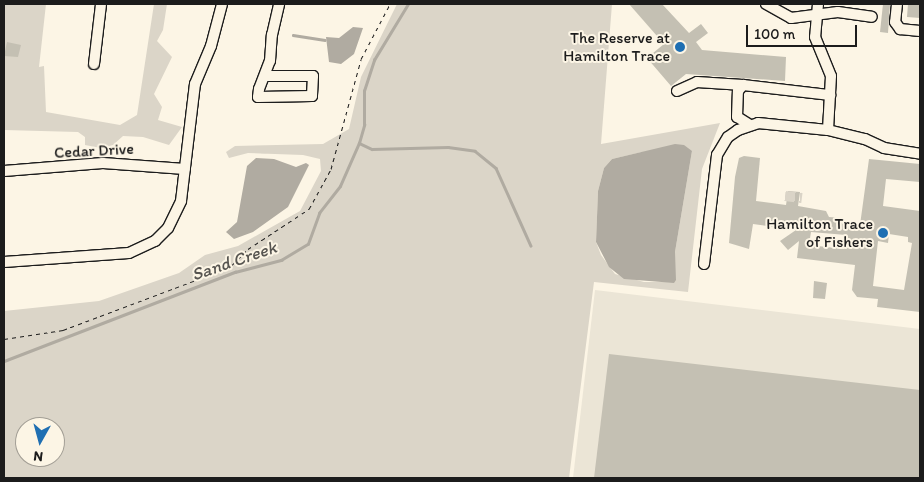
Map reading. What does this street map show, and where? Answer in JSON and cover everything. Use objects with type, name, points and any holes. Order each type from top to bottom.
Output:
[{"type":"street","points":[[94,64],[101,4]]},
{"type":"street","points":[[4,262],[120,254],[146,247],[168,228],[178,212],[195,84],[211,46],[222,4]]},
{"type":"street","points":[[265,76],[313,76],[312,96],[258,97],[265,76],[270,61],[272,35],[279,4]]},
{"type":"street","points":[[766,4],[791,18],[838,12],[872,17]]},
{"type":"street","points":[[818,4],[815,37],[831,76],[828,130]]},
{"type":"street","points":[[897,4],[895,22],[900,29],[920,31]]},
{"type":"street","points":[[677,91],[698,82],[743,85],[830,96]]},
{"type":"street","points":[[743,85],[738,90],[737,116],[750,125],[828,130],[864,139],[884,148],[920,154]]},
{"type":"street","points":[[704,264],[717,155],[728,137],[750,125]]},
{"type":"street","name":"Cedar Drive","points":[[4,171],[103,163],[185,169]]},
{"type":"path","points":[[4,339],[63,330],[220,271],[232,265],[248,249],[309,209],[331,169],[362,60],[390,4]]},
{"type":"shaded area","points":[[4,4],[46,4],[39,67],[44,66],[46,112],[120,125],[137,115],[154,4],[167,4],[163,30],[157,41],[172,57],[154,94],[162,107],[158,120],[182,127],[169,145],[143,137],[123,136],[113,145],[101,148],[85,145],[85,137],[78,132],[4,130]]},
{"type":"shaded area","points":[[397,4],[612,4],[601,144],[720,123],[702,169],[688,292],[594,282],[569,478],[4,478],[4,311],[99,301],[179,273],[205,255],[238,246],[300,211],[321,171],[320,159],[303,155],[248,153],[229,158],[226,152],[235,146],[323,144],[349,129],[361,77]],"holes":[[[692,151],[675,252],[675,278],[670,282],[644,282],[615,274],[601,255],[596,242],[598,191],[604,168],[612,159],[642,152]]]},
{"type":"shaded area","points":[[353,27],[363,28],[354,54],[341,64],[329,62],[326,37],[339,38]]},
{"type":"shaded area","points":[[675,144],[684,145],[692,151],[675,252],[676,280],[674,283],[624,279],[609,267],[596,242],[598,191],[604,168],[612,159]]},
{"type":"shaded area","points":[[256,158],[274,159],[296,167],[306,163],[309,165],[288,207],[253,232],[234,239],[226,232],[237,222],[247,166]]},
{"type":"shaded area","points":[[595,290],[920,329],[920,478],[573,478]]},
{"type":"building","name":"The Reserve at Hamilton Trace","points":[[629,4],[662,4],[689,33],[701,24],[708,33],[696,42],[702,50],[786,57],[785,81],[686,74],[671,86],[647,58],[664,44]]},
{"type":"building","points":[[883,4],[890,4],[888,33],[880,32]]},
{"type":"building","points":[[908,4],[920,4],[920,18],[907,17]]},
{"type":"building","points":[[7,42],[21,45],[18,57],[4,56]]},
{"type":"building","name":"Hamilton Trace of Fishers","points":[[744,156],[760,158],[756,201],[786,205],[788,191],[800,192],[798,206],[826,211],[829,217],[841,218],[840,222],[860,225],[869,159],[920,164],[920,182],[886,179],[883,206],[920,211],[920,312],[877,307],[878,299],[857,297],[852,290],[855,265],[797,258],[799,241],[788,250],[780,241],[796,230],[753,224],[749,249],[729,243],[735,177],[739,158]],"holes":[[[811,232],[846,235],[844,249],[809,245]],[[889,234],[908,237],[908,242],[912,243],[904,290],[873,286],[878,241],[888,243]]]},
{"type":"building","points":[[814,281],[827,283],[825,299],[813,298]]},
{"type":"building","points":[[609,354],[920,390],[920,478],[594,478]]},
{"type":"waterway","name":"Sand Creek","points":[[4,361],[235,272],[281,260],[308,244],[319,213],[340,186],[359,143],[364,125],[364,91],[374,60],[408,4]]},
{"type":"waterway","points":[[293,35],[325,40]]},
{"type":"waterway","points":[[359,143],[372,149],[448,147],[475,151],[496,168],[531,246]]},
{"type":"tunnel","points":[[785,196],[802,198]]},
{"type":"place","name":"The Reserve at Hamilton Trace","points":[[680,47]]},
{"type":"place","name":"Hamilton Trace of Fishers","points":[[883,233]]}]
